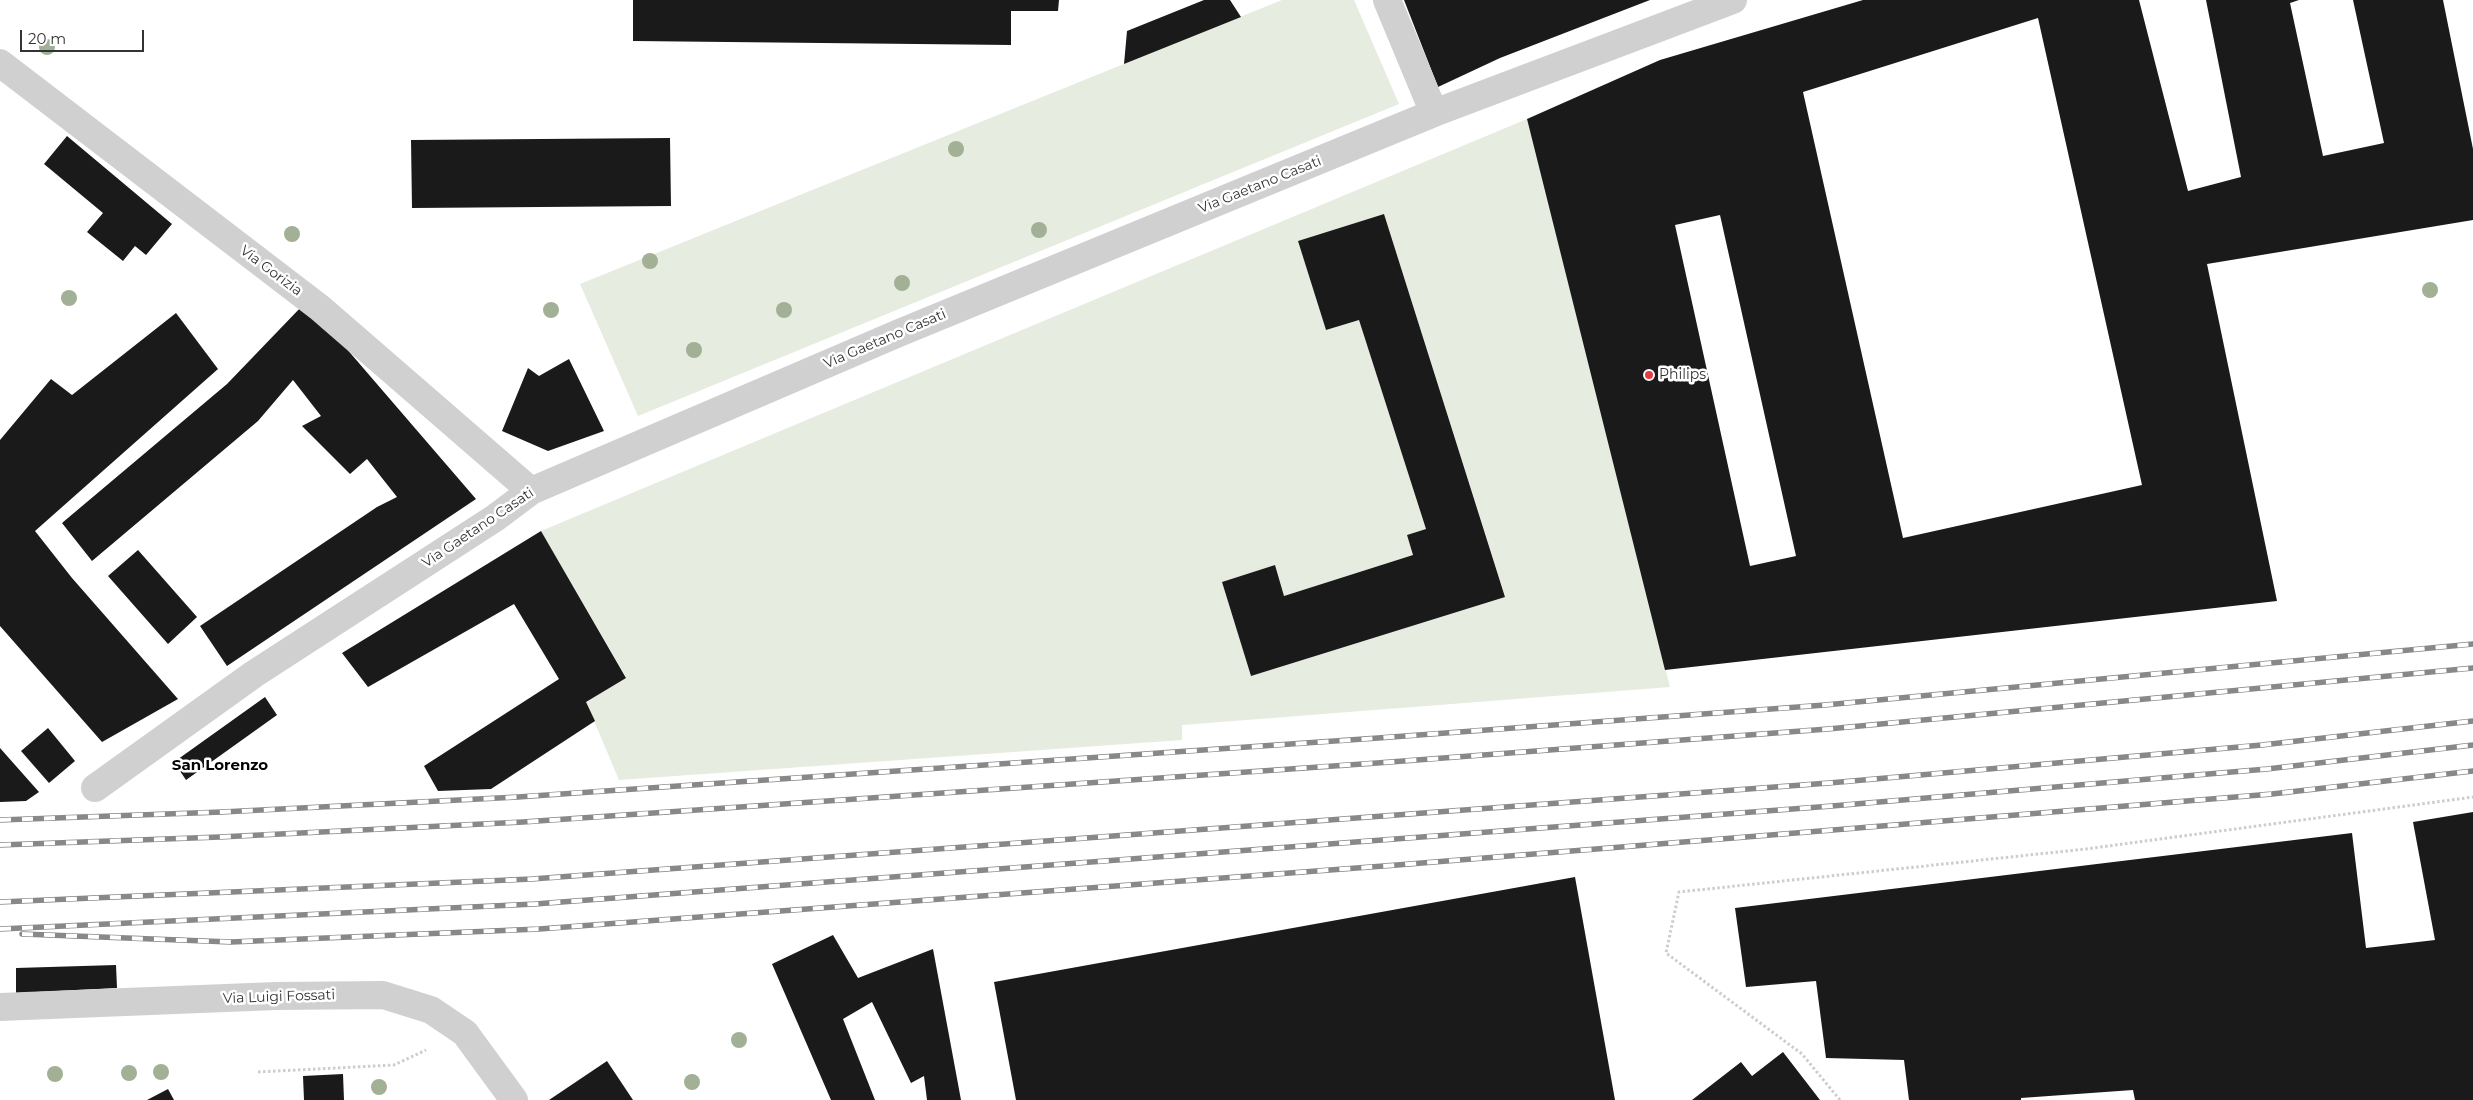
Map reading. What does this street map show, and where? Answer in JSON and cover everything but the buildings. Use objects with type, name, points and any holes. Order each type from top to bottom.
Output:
[{"type":"street","points":[[1387,0],[1434,113]]},
{"type":"street","name":"Via Gaetano Casati","points":[[95,788],[254,674],[495,518],[531,491],[899,333],[1434,113],[1733,0]]},
{"type":"street","name":"Via Gorizia","points":[[0,63],[320,308],[531,491]]},
{"type":"street","name":"Via Luigi Fossati","points":[[0,1006],[276,996],[383,995],[430,1010],[465,1033],[514,1100]]},
{"type":"path","points":[[1840,1100],[1802,1054],[1666,953],[1679,892],[2086,849],[2473,797]]},
{"type":"path","points":[[258,1072],[394,1065],[465,1033]]},
{"type":"shaded area","points":[[1282,0],[1354,0],[1399,104],[638,416],[580,284]]},
{"type":"shaded area","points":[[1527,119],[1670,687],[1182,725],[1182,740],[619,780],[586,702],[626,677],[541,531]],"holes":[[[1384,214],[1505,596],[1251,676],[1222,582],[1275,565],[1284,596],[1413,555],[1407,535],[1426,529],[1359,320],[1326,330],[1298,241]]]},
{"type":"railway","points":[[0,820],[222,812],[518,797],[1378,738],[1825,705],[2473,644]]},
{"type":"railway","points":[[0,845],[220,837],[523,822],[1377,763],[1828,729],[2473,668]]},
{"type":"railway","points":[[0,902],[532,879],[1829,783],[2262,745],[2473,721]]},
{"type":"railway","points":[[0,929],[535,904],[1832,806],[2267,769],[2473,745]]},
{"type":"railway","points":[[22,934],[231,942],[539,929],[1397,865],[1833,830],[2272,794],[2473,771]]},
{"type":"place","name":"Philips","points":[[1649,375]]},
{"type":"district","name":"San Lorenzo","points":[[220,766]]}]
